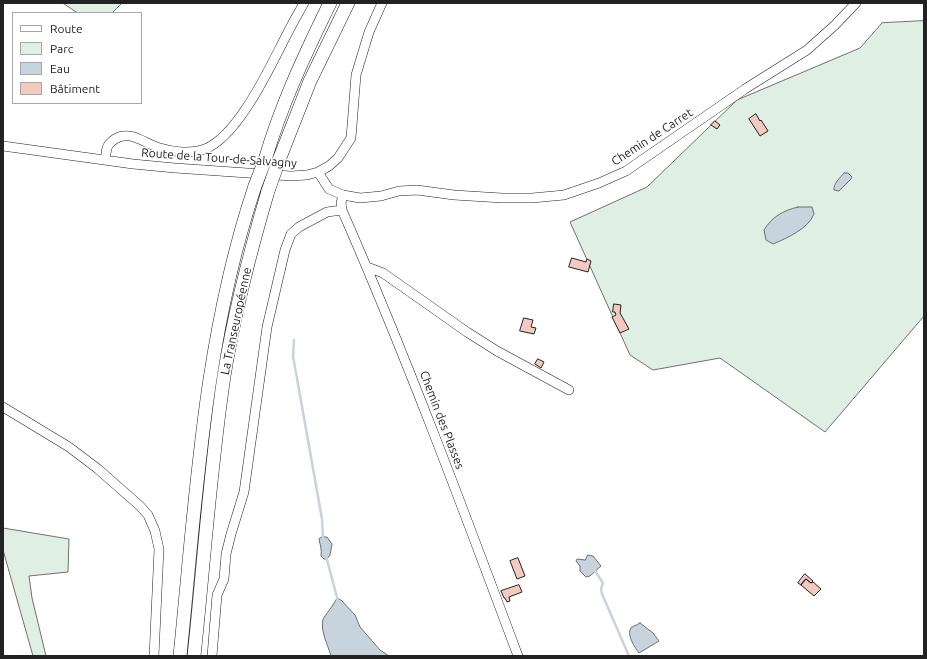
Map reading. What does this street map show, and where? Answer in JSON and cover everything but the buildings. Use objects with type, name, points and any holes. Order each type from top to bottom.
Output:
[{"type":"highway","name":"La Transeuropéenne","points":[[180,656],[212,361],[232,264],[272,136],[306,53],[330,3]]},
{"type":"highway","name":"La Transeuropéenne","points":[[194,656],[216,443],[225,376],[241,291],[255,234],[279,160],[310,81],[348,3]]},
{"type":"street","points":[[106,160],[107,147],[113,140],[120,136],[128,135],[159,148],[182,152],[202,150],[212,146],[233,126],[255,94],[304,3]]},
{"type":"street","name":"Route de la Tour-de-Salvagny","points":[[3,146],[175,168],[291,176],[307,175],[318,172],[329,166],[338,158],[351,138],[356,75],[369,32],[382,3]]},
{"type":"street","name":"Chemin de Carret","points":[[318,172],[329,188],[343,195],[360,198],[381,196],[399,191],[417,190],[454,195],[502,198],[532,198],[564,195],[626,171],[745,89],[807,50],[835,25],[856,3]]},
{"type":"street","name":"Chemin des Plasses","points":[[343,195],[340,203],[342,210],[367,267],[426,413],[518,656]]},
{"type":"street","points":[[212,656],[218,595],[224,579],[226,554],[231,534],[244,492],[267,328],[285,250],[291,234],[299,227],[327,212],[342,210]]},
{"type":"street","points":[[367,267],[383,273],[467,332],[497,351],[569,390]]},
{"type":"street","points":[[3,407],[69,447],[98,469],[140,506],[148,515],[155,531],[158,549],[154,656]]},
{"type":"green space","points":[[63,3],[122,3],[113,12],[76,12]]},
{"type":"green space","points":[[924,21],[924,316],[825,432],[720,358],[653,370],[630,355],[570,222],[647,187],[737,100],[860,48],[882,23]]},
{"type":"green space","points":[[3,528],[69,539],[68,572],[29,576],[32,598],[46,656],[33,656],[3,550]]},
{"type":"water","points":[[844,173],[848,173],[852,177],[851,179],[839,191],[834,190],[836,183]]},
{"type":"water","points":[[798,207],[812,207],[814,214],[807,224],[802,229],[773,244],[766,240],[764,230],[770,221],[787,210]]},
{"type":"water","points":[[327,537],[332,544],[330,555],[327,559],[324,559],[321,556],[319,539]]},
{"type":"water","points":[[588,555],[593,556],[601,566],[590,576],[586,577],[580,571],[580,566],[576,561],[577,559],[585,560]]},
{"type":"water","points":[[337,598],[341,600],[355,615],[360,627],[380,650],[389,656],[331,656],[323,633],[322,624],[323,619]]},
{"type":"water","points":[[640,623],[653,633],[659,641],[639,653],[632,641],[630,631],[631,628]]},
{"type":"waterway","points":[[294,340],[293,356],[322,519],[323,539]]},
{"type":"waterway","points":[[326,556],[338,601]]},
{"type":"waterway","points":[[595,571],[603,583],[601,589],[602,594],[629,656]]}]
